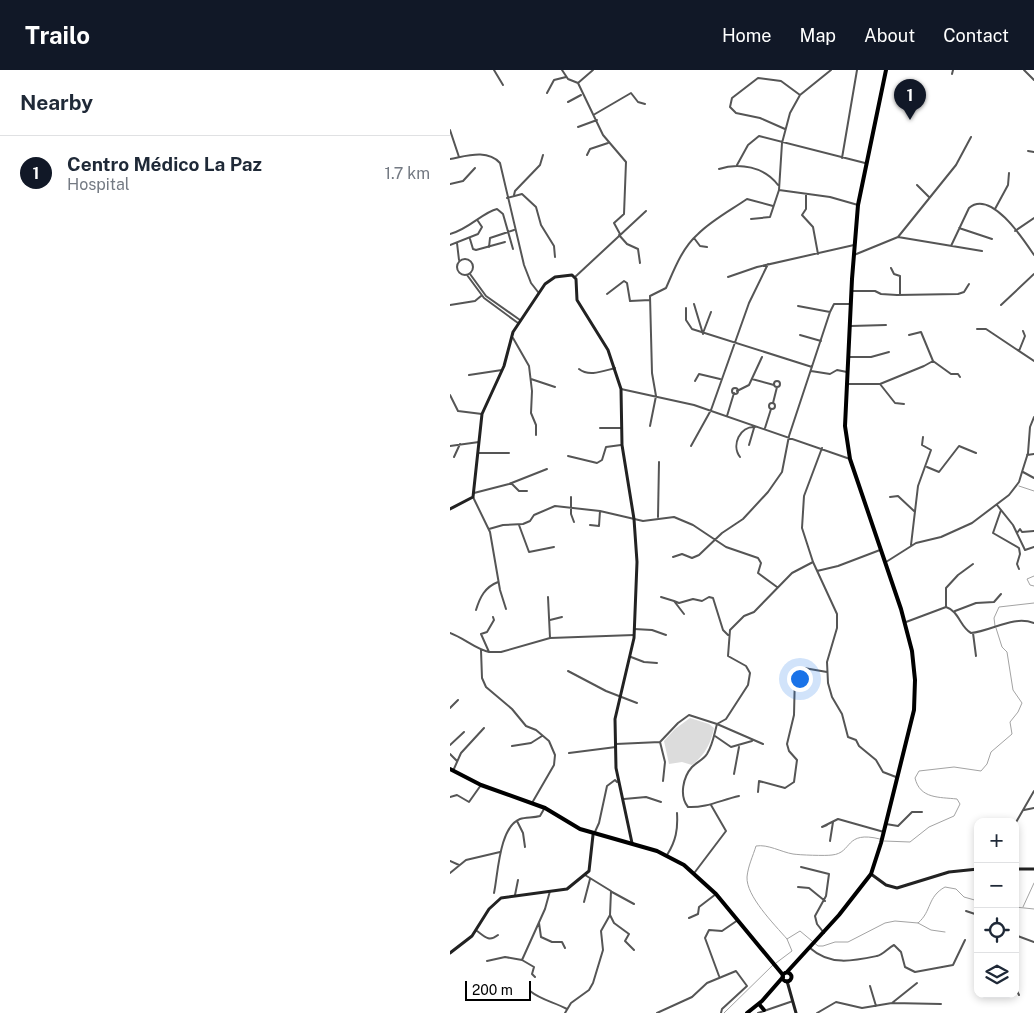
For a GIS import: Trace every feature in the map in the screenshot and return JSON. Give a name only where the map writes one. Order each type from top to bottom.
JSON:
[{"type":"main road","points":[[748,1013],[787,977],[798,960],[824,933],[871,874],[882,841],[911,723],[915,695],[913,659],[905,623],[850,459],[845,426],[851,291],[858,205],[886,70]]},
{"type":"main road","points":[[452,770],[481,785],[545,808],[580,830],[593,835],[632,843],[667,855],[695,872],[787,977]]},
{"type":"main road","points":[[759,1004],[764,1010]]},
{"type":"street","points":[[494,70],[503,85]]},
{"type":"street","points":[[562,70],[566,77],[578,83],[582,95],[594,114],[608,143],[626,162],[624,214],[614,223],[619,234],[627,244],[638,249],[640,263]]},
{"type":"street","points":[[578,83],[593,70]]},
{"type":"street","points":[[751,219],[770,219],[779,189],[782,143],[785,128],[800,94],[831,70]]},
{"type":"street","points":[[842,158],[857,70]]},
{"type":"street","points":[[952,74],[953,70]]},
{"type":"street","points":[[1024,70],[1034,80]]},
{"type":"street","points":[[547,93],[554,80],[566,77]]},
{"type":"street","points":[[785,128],[760,118],[736,113],[730,107],[732,99],[752,82],[761,78],[781,81],[800,94]]},
{"type":"street","points":[[594,114],[631,93],[638,102],[644,104]]},
{"type":"street","points":[[568,102],[582,95]]},
{"type":"street","points":[[578,127],[597,120]]},
{"type":"street","points":[[450,130],[459,157]]},
{"type":"street","points":[[737,165],[748,145],[759,136],[866,163]]},
{"type":"street","points":[[854,255],[898,237],[956,164],[971,137]]},
{"type":"street","points":[[587,155],[590,149],[608,143]]},
{"type":"street","points":[[1028,151],[1034,152]]},
{"type":"street","points":[[450,159],[485,155],[496,158],[502,168],[507,198],[529,279],[538,292]]},
{"type":"street","points":[[514,196],[515,191],[540,165],[543,156]]},
{"type":"street","points":[[719,169],[737,165],[764,173],[779,189],[858,205]]},
{"type":"street","points":[[450,184],[463,181],[475,168]]},
{"type":"street","points":[[995,209],[1008,185],[1009,173]]},
{"type":"street","points":[[917,185],[929,197]]},
{"type":"street","points":[[507,198],[522,194],[536,207],[541,224],[554,246],[554,257]]},
{"type":"street","points":[[806,194],[806,210],[802,215],[813,227],[818,254]]},
{"type":"street","points":[[650,426],[656,396],[652,373],[651,295],[666,288],[674,266],[694,238],[746,199],[773,206]]},
{"type":"street","points":[[951,246],[973,205],[995,209],[1006,216],[1034,255]]},
{"type":"street","points":[[450,234],[478,221],[491,211],[497,209],[503,214],[513,249]]},
{"type":"street","points":[[575,278],[646,210]]},
{"type":"street","points":[[1015,231],[1034,218]]},
{"type":"street","points":[[450,245],[470,239],[482,230],[478,221]]},
{"type":"street","points":[[959,228],[992,239]]},
{"type":"street","points":[[489,247],[490,238],[515,229]]},
{"type":"street","points":[[898,237],[982,251]]},
{"type":"street","points":[[694,238],[700,246],[707,247]]},
{"type":"street","points":[[470,239],[474,250],[505,242]]},
{"type":"street","points":[[457,243],[460,254],[472,264],[468,274]]},
{"type":"street","points":[[728,277],[768,264],[855,245]]},
{"type":"street","points":[[460,254],[456,265],[457,271],[461,274],[468,274]]},
{"type":"street","points":[[459,260],[464,259]]},
{"type":"street","points":[[691,446],[711,410],[749,302],[768,264]]},
{"type":"street","points":[[891,268],[894,274],[900,276],[900,295]]},
{"type":"street","points":[[468,274],[486,296],[519,322]]},
{"type":"street","points":[[468,274],[481,296],[492,306],[519,322]]},
{"type":"street","points":[[1001,305],[1034,274]]},
{"type":"street","points":[[506,609],[498,582],[489,529],[474,495],[482,414],[502,370],[511,336],[538,292],[555,276],[572,275],[575,278]]},
{"type":"street","points":[[575,278],[577,300],[600,334],[621,389],[622,445],[634,519],[637,562],[634,635],[616,719],[616,745],[617,782],[624,799],[632,843]]},
{"type":"street","points":[[607,294],[624,281],[627,283],[630,301],[650,300]]},
{"type":"street","points":[[851,291],[876,290],[881,294],[900,295],[958,294],[964,292],[969,284]]},
{"type":"street","points":[[450,306],[470,302],[481,296]]},
{"type":"street","points":[[694,304],[703,333]]},
{"type":"street","points":[[673,557],[680,554],[689,558],[697,556],[743,519],[774,485],[784,468],[789,436],[830,312],[834,304],[851,304]]},
{"type":"street","points":[[798,306],[830,312]]},
{"type":"street","points":[[686,308],[688,326],[703,333],[812,367]]},
{"type":"street","points":[[703,333],[711,312]]},
{"type":"street","points":[[850,326],[886,325]]},
{"type":"street","points":[[977,329],[986,329],[1034,361]]},
{"type":"street","points":[[909,335],[921,332],[933,360],[951,374],[958,374],[960,377]]},
{"type":"street","points":[[1020,350],[1026,336],[1023,332]]},
{"type":"street","points":[[800,335],[821,341]]},
{"type":"street","points":[[511,336],[528,361],[531,379],[531,413],[536,425],[536,435]]},
{"type":"street","points":[[848,357],[868,357],[890,352]]},
{"type":"street","points":[[734,393],[747,387],[762,358]]},
{"type":"street","points":[[846,384],[880,384],[924,366],[933,360]]},
{"type":"street","points":[[579,369],[584,373],[592,373],[614,368]]},
{"type":"street","points":[[469,375],[502,370]]},
{"type":"street","points":[[811,371],[830,374],[837,370],[847,372]]},
{"type":"street","points":[[695,381],[699,374],[721,379]]},
{"type":"street","points":[[531,379],[555,387]]},
{"type":"street","points":[[752,379],[775,386],[773,403],[775,407],[771,409],[765,428]]},
{"type":"street","points":[[880,384],[893,401],[904,404]]},
{"type":"street","points":[[727,416],[734,393],[732,390],[734,388],[737,391]]},
{"type":"street","points":[[621,389],[711,410],[850,459]]},
{"type":"street","points":[[450,395],[458,411],[482,414]]},
{"type":"street","points":[[885,562],[911,545],[961,528],[997,505],[1013,490],[1028,455],[1029,433],[1034,417]]},
{"type":"street","points":[[749,445],[755,426]]},
{"type":"street","points":[[740,457],[736,446],[739,434],[746,428],[755,426]]},
{"type":"street","points":[[600,428],[622,428]]},
{"type":"street","points":[[911,545],[918,486],[931,450],[922,445],[923,437]]},
{"type":"street","points":[[450,446],[479,442]]},
{"type":"street","points":[[454,457],[460,444]]},
{"type":"street","points":[[568,456],[597,463],[602,460],[606,447],[622,445]]},
{"type":"street","points":[[926,467],[939,472],[959,446],[976,453]]},
{"type":"street","points":[[822,448],[803,501],[802,528],[813,562],[837,614],[837,628],[827,662],[832,697],[842,714],[848,737],[856,740],[859,746],[876,760],[883,772],[898,778]]},
{"type":"street","points":[[479,453],[509,453]]},
{"type":"street","points":[[1028,455],[1034,454]]},
{"type":"street","points":[[658,518],[659,462]]},
{"type":"street","points":[[450,509],[474,495],[547,469]]},
{"type":"street","points":[[1022,472],[1034,478]]},
{"type":"street","points":[[510,483],[519,491],[528,492]]},
{"type":"street","points":[[890,497],[898,496],[914,511]]},
{"type":"street","points":[[571,497],[574,522]]},
{"type":"street","points":[[997,505],[1013,524],[1025,550],[1034,548]]},
{"type":"street","points":[[489,529],[504,525],[519,525],[530,521],[534,515],[555,506],[600,511],[634,519],[680,518],[726,547],[758,558],[761,563],[758,573],[777,587]]},
{"type":"street","points":[[1001,510],[993,533],[1019,548],[1020,554],[1017,564],[1019,569]]},
{"type":"street","points":[[590,525],[599,526],[600,511]]},
{"type":"street","points":[[519,525],[529,552],[554,547]]},
{"type":"street","points":[[1017,534],[1020,529],[1022,532],[1034,531]]},
{"type":"street","points":[[817,571],[847,563],[880,550]]},
{"type":"street","points":[[739,796],[723,799],[711,805],[688,807],[684,799],[682,784],[693,766],[706,755],[717,724],[726,719],[748,685],[750,678],[746,666],[729,658],[728,635],[740,620],[754,612],[795,570],[813,562]]},
{"type":"street","points":[[946,607],[946,588],[973,564]]},
{"type":"street","points":[[476,610],[480,597],[490,586],[498,582]]},
{"type":"street","points":[[955,611],[976,603],[994,602],[1001,594]]},
{"type":"street","points":[[548,597],[550,638]]},
{"type":"street","points":[[661,598],[678,603],[693,599],[702,601],[709,597],[713,598],[723,630],[728,635]]},
{"type":"street","points":[[674,601],[684,614]]},
{"type":"street","points":[[905,623],[946,607],[955,611],[966,630],[973,633],[1008,623],[1027,621],[1034,623]]},
{"type":"street","points":[[489,652],[481,634],[487,632],[494,620],[493,617]]},
{"type":"street","points":[[549,620],[562,617]]},
{"type":"street","points":[[634,629],[652,630],[666,635]]},
{"type":"street","points":[[450,633],[471,642],[481,650],[489,652],[501,652],[550,638],[634,635]]},
{"type":"street","points":[[973,633],[976,656]]},
{"type":"street","points":[[481,650],[482,678],[489,691],[512,709],[526,726],[543,735],[549,741],[556,760],[532,803]]},
{"type":"street","points":[[630,656],[644,662],[657,663]]},
{"type":"street","points":[[758,792],[760,781],[785,788],[794,782],[797,760],[789,751],[787,744],[794,715],[795,673],[804,668],[827,672]]},
{"type":"street","points":[[568,671],[620,697],[638,703]]},
{"type":"street","points":[[450,708],[458,700]]},
{"type":"street","points":[[569,753],[606,746],[660,742],[678,723],[689,715],[717,724],[752,741],[763,744]]},
{"type":"street","points":[[452,770],[461,753],[484,728]]},
{"type":"street","points":[[450,745],[464,732]]},
{"type":"street","points":[[512,746],[529,744],[543,735]]},
{"type":"street","points":[[714,736],[728,746],[740,746],[752,741]]},
{"type":"street","points":[[660,742],[665,762],[663,781]]},
{"type":"street","points":[[734,774],[740,746]]},
{"type":"street","points":[[450,754],[457,761]]},
{"type":"street","points":[[450,953],[477,931],[489,909],[496,902],[515,895],[570,888],[589,871],[593,835],[599,823],[607,786],[615,780],[617,782]]},
{"type":"street","points":[[450,796],[458,795],[469,802],[481,785]]},
{"type":"street","points":[[1019,818],[1034,791]]},
{"type":"street","points":[[624,799],[646,797],[661,802]]},
{"type":"street","points":[[695,872],[726,831],[711,805]]},
{"type":"street","points":[[494,893],[500,852],[511,827],[517,821],[540,816],[545,808]]},
{"type":"street","points":[[1024,811],[1034,808]]},
{"type":"street","points":[[886,824],[898,826],[912,812],[922,812]]},
{"type":"street","points":[[667,855],[675,842],[678,829],[677,813]]},
{"type":"street","points":[[826,825],[822,827],[832,822],[838,819],[884,832]]},
{"type":"street","points":[[517,821],[523,833],[525,846]]},
{"type":"street","points":[[830,841],[832,822]]},
{"type":"street","points":[[450,873],[466,860],[500,852]]},
{"type":"street","points":[[450,861],[459,865]]},
{"type":"street","points":[[801,868],[829,874],[825,901],[815,919],[824,933]]},
{"type":"street","points":[[871,874],[886,885],[897,888],[949,872],[974,869]]},
{"type":"street","points":[[1019,869],[1034,869]]},
{"type":"street","points":[[585,875],[634,904]]},
{"type":"street","points":[[584,902],[590,879]]},
{"type":"street","points":[[515,895],[518,880]]},
{"type":"street","points":[[798,887],[809,888],[825,901]]},
{"type":"street","points":[[565,1013],[571,1003],[589,990],[593,983],[603,950],[600,931],[610,915],[611,891]]},
{"type":"street","points":[[522,960],[539,923],[550,892]]},
{"type":"street","points":[[689,918],[698,914],[699,907],[716,894]]},
{"type":"street","points":[[966,911],[974,914]]},
{"type":"street","points":[[610,915],[616,924],[629,934],[625,941],[634,950]]},
{"type":"street","points":[[720,976],[713,964],[704,938],[705,934],[709,930],[722,931],[738,920]]},
{"type":"street","points":[[539,923],[541,937],[552,942],[562,942],[565,948]]},
{"type":"street","points":[[477,931],[486,938],[492,939],[498,935]]},
{"type":"street","points":[[1019,936],[1034,942]]},
{"type":"street","points":[[811,947],[821,957],[845,961],[878,956],[894,945],[901,952],[905,967],[915,972],[953,965],[965,940]]},
{"type":"street","points":[[487,961],[505,956],[522,960],[534,967],[532,974],[536,977]]},
{"type":"street","points":[[657,1013],[692,997],[707,983],[720,976],[736,971],[747,986],[722,1008],[721,1013]]},
{"type":"street","points":[[787,977],[796,1013]]},
{"type":"street","points":[[892,1003],[917,983]]},
{"type":"street","points":[[870,986],[876,1006]]},
{"type":"street","points":[[530,991],[539,998],[550,1000],[567,1009]]},
{"type":"street","points":[[758,1013],[793,1001]]},
{"type":"street","points":[[817,1013],[836,1002],[862,1008],[892,1003],[941,1004]]},
{"type":"shaded area","points":[[690,718],[709,724],[714,728],[709,744],[704,753],[692,765],[682,762],[669,764],[664,741],[675,729]]},
{"type":"waterway","points":[[1019,486],[1034,491]]},
{"type":"waterway","points":[[1034,576],[1027,579],[1030,585],[1034,586]]},
{"type":"waterway","points":[[995,626],[994,618],[999,607],[1034,603]]},
{"type":"waterway","points":[[884,841],[910,842],[929,827],[954,816],[960,804],[957,799],[931,796],[921,790],[915,778],[919,771],[954,767],[981,771],[987,764],[991,752],[1012,734],[1010,722],[1022,703],[1013,690],[1007,652],[1002,647],[996,628]]},
{"type":"waterway","points":[[787,939],[762,910],[748,885],[749,865],[756,846],[770,847],[793,854],[829,855],[839,853],[860,837],[880,839]]},
{"type":"waterway","points":[[1023,907],[1034,883]]},
{"type":"waterway","points":[[776,963],[792,951],[787,939],[800,931],[818,946],[835,942],[848,942],[885,923],[895,921],[918,923],[926,914],[935,895],[945,887],[956,889],[964,897],[974,900]]},
{"type":"waterway","points":[[1019,907],[1034,909]]},
{"type":"waterway","points":[[918,923],[931,930],[945,932]]},
{"type":"waterway","points":[[724,1013],[773,965]]},
{"type":"place","name":"Centro Médico La Paz","points":[[910,120]]}]
